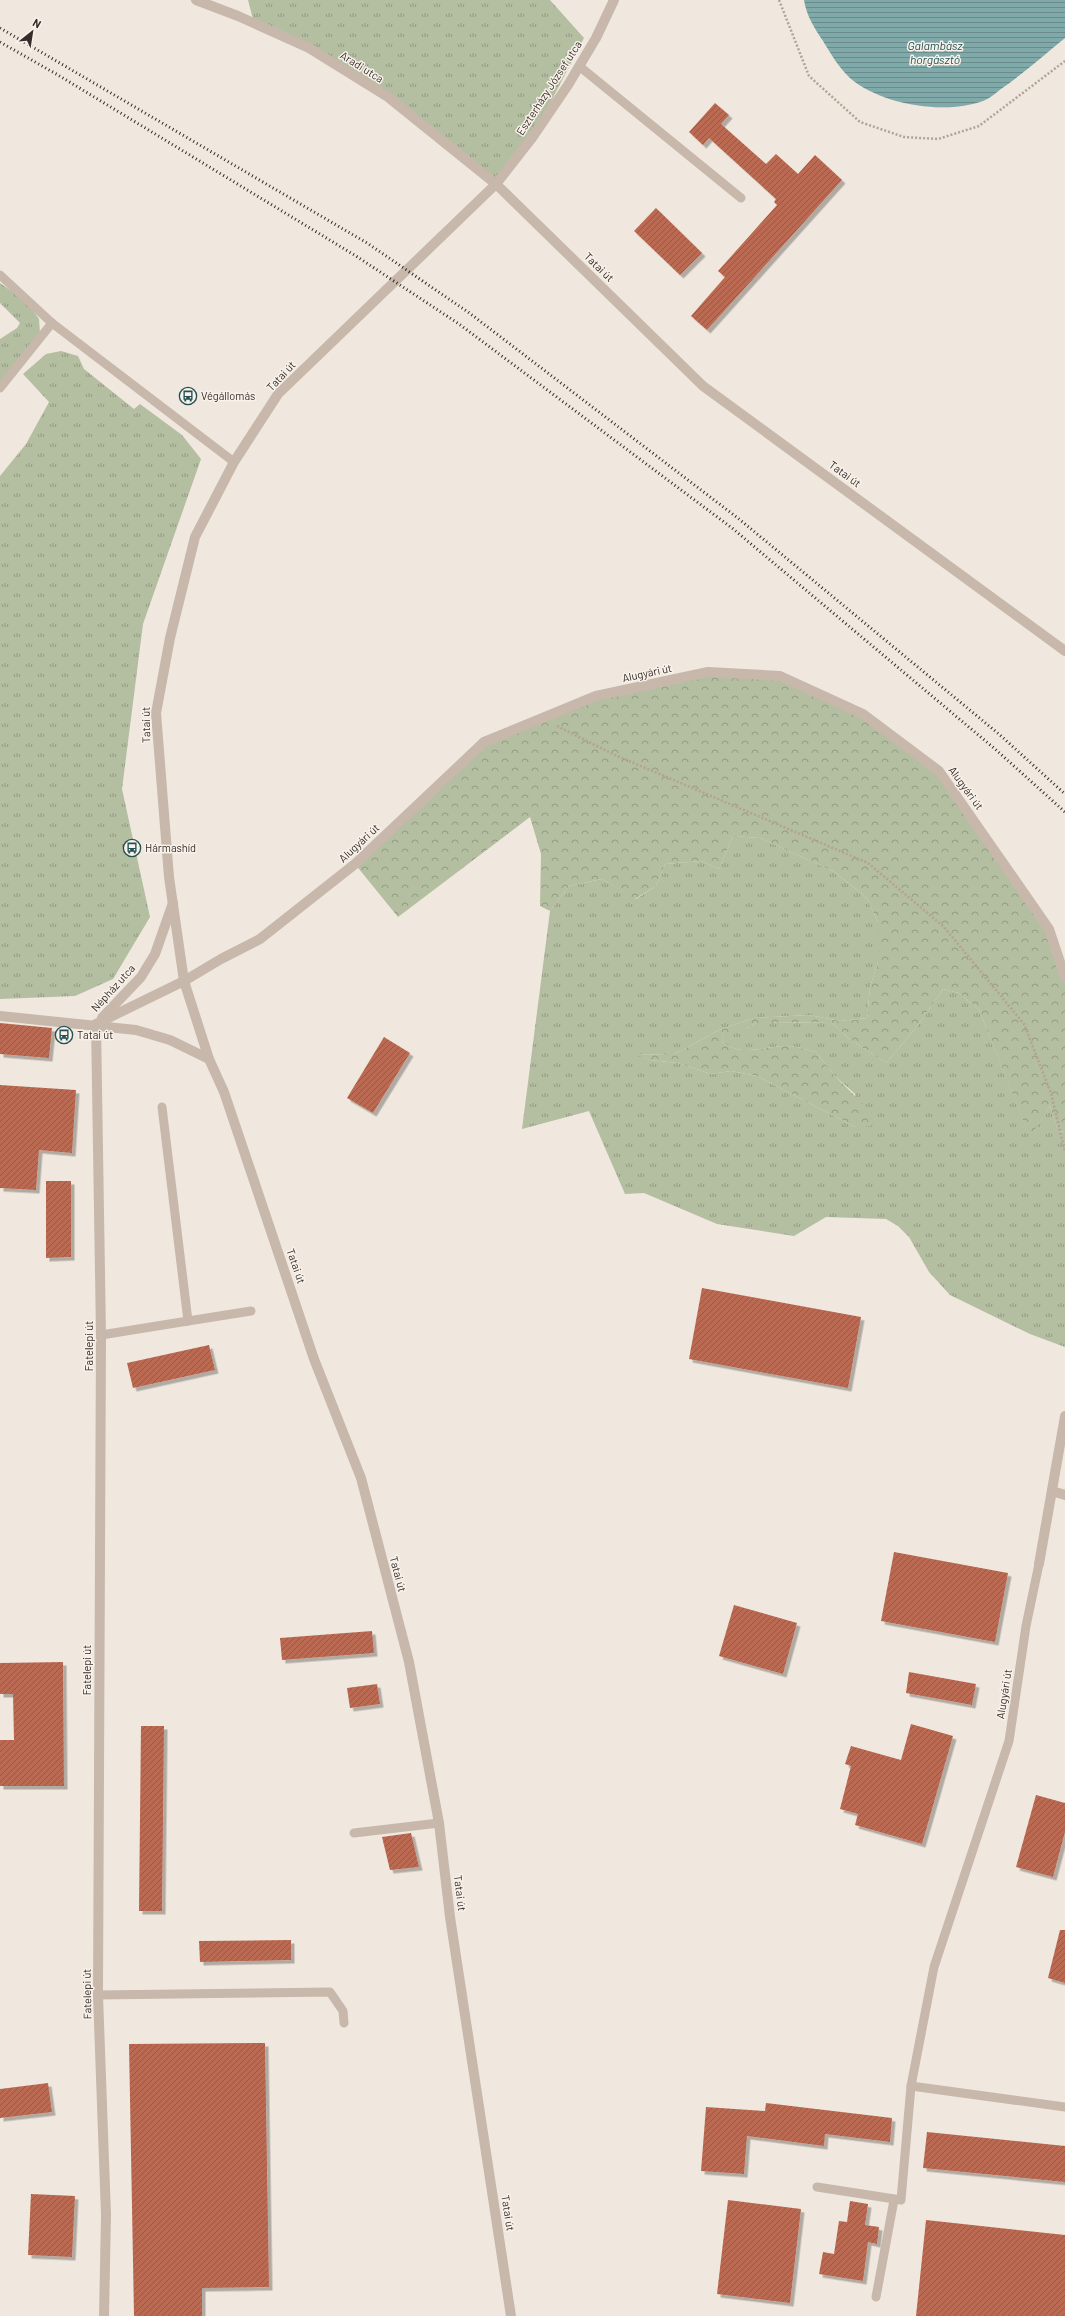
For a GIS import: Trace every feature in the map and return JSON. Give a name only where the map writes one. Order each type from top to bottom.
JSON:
[{"type":"street","name":"Aradi utca","points":[[196,0],[238,16],[315,52],[388,97],[496,184]]},
{"type":"street","name":"Eszterházy József utca","points":[[496,184],[532,138],[579,66],[596,38],[614,0]]},
{"type":"street","name":"Tatai út","points":[[512,2316],[450,1916],[439,1823],[409,1662],[360,1478],[314,1359],[224,1092],[209,1059],[184,981],[174,901],[169,876],[156,713],[170,638],[195,537],[234,462],[278,394],[496,184],[704,386],[1065,651]]},
{"type":"street","name":"Alugyári út","points":[[184,981],[221,959],[260,940],[319,895],[355,864],[484,742],[596,696],[708,672],[780,676],[863,714],[939,771],[1049,929],[1065,977]]},
{"type":"street","name":"Népház utca","points":[[96,1024],[141,977],[155,954],[174,901]]},
{"type":"street","name":"Népház utca","points":[[96,1024],[184,981]]},
{"type":"street","name":"Népház utca","points":[[0,1016],[96,1024],[136,1030],[163,1038],[209,1059]]},
{"type":"street","name":"Fatelepi út","points":[[96,1024],[101,1335],[98,1995],[106,2215],[104,2316]]},
{"type":"street","name":"Alugyári út","points":[[1039,1564],[1065,1416]]},
{"type":"street","points":[[1052,1491],[1065,1495]]},
{"type":"lane","points":[[579,66],[741,198]]},
{"type":"lane","points":[[0,275],[52,323],[234,462]]},
{"type":"lane","points":[[0,388],[52,323]]},
{"type":"lane","points":[[162,1107],[188,1321]]},
{"type":"lane","points":[[101,1335],[251,1311]]},
{"type":"lane","name":"Alugyári út","points":[[894,2200],[901,2200],[911,2086],[934,1967],[1009,1741],[1026,1626],[1039,1564]]},
{"type":"lane","points":[[354,1833],[439,1823]]},
{"type":"lane","points":[[98,1995],[330,1992],[343,2011],[344,2023]]},
{"type":"lane","points":[[911,2086],[1065,2107]]},
{"type":"lane","points":[[817,2187],[894,2200],[876,2297]]},
{"type":"path","points":[[779,0],[809,76],[860,122],[904,137],[938,139],[979,126],[1065,61]]},
{"type":"path","points":[[543,717],[550,723],[615,756],[868,863],[944,927],[1024,1024],[1051,1093],[1065,1152]]},
{"type":"green space","points":[[248,0],[550,0],[584,38],[532,138],[496,184],[388,97],[254,23]]},
{"type":"green space","points":[[0,283],[27,302],[39,319],[40,333],[0,383],[0,339],[17,328],[20,323],[0,303]]},
{"type":"green space","points":[[61,351],[78,356],[84,369],[134,409],[140,404],[182,435],[201,459],[143,624],[122,789],[150,917],[113,979],[75,996],[0,999],[0,476],[26,444],[49,402],[23,374],[46,354]]},
{"type":"green space","points":[[708,672],[780,676],[863,714],[939,771],[1049,929],[1065,977],[1065,1132],[1058,1131],[1050,1106],[1030,1137],[979,1010],[959,993],[943,989],[918,1025],[886,1063],[848,1038],[831,1022],[756,1023],[750,1027],[724,1034],[722,1042],[730,1047],[738,1049],[754,1050],[788,1046],[816,1052],[835,1076],[876,1117],[871,1126],[855,1127],[757,1076],[731,1071],[711,1074],[678,1063],[650,1060],[634,1054],[673,1055],[719,1030],[754,1018],[809,1015],[840,1021],[867,1018],[870,987],[878,962],[878,922],[866,897],[833,871],[760,838],[733,836],[719,869],[701,861],[665,864],[656,886],[635,899],[602,879],[569,886],[550,911],[540,906],[541,854],[530,817],[398,917],[355,864],[484,742],[596,696]]},
{"type":"green space","points":[[733,836],[760,838],[833,871],[866,897],[878,922],[878,962],[870,987],[867,1018],[840,1021],[809,1015],[754,1018],[719,1030],[673,1055],[636,1054],[650,1060],[678,1063],[711,1074],[731,1071],[757,1076],[855,1127],[855,1094],[835,1076],[816,1052],[788,1046],[754,1050],[738,1049],[730,1047],[722,1042],[724,1033],[750,1027],[756,1023],[831,1022],[848,1038],[886,1063],[918,1025],[943,989],[959,993],[979,1010],[1030,1136],[1050,1106],[1058,1131],[1065,1132],[1065,1347],[1030,1334],[950,1295],[929,1272],[909,1237],[898,1226],[886,1219],[826,1217],[794,1236],[717,1224],[644,1193],[625,1194],[589,1111],[522,1129],[550,911],[569,886],[602,879],[636,899],[656,886],[665,864],[701,861],[719,869]]},
{"type":"water","name":"Galambász horgásztó","points":[[804,0],[1065,0],[1065,38],[1017,77],[985,100],[968,105],[951,107],[914,105],[879,95],[850,78],[835,61],[814,27]]},
{"type":"building","points":[[715,103],[729,115],[721,124],[766,164],[776,154],[798,174],[815,155],[842,180],[707,330],[691,316],[725,277],[718,271],[777,205],[774,202],[776,199],[709,138],[703,145],[689,132]]},
{"type":"building","points":[[656,208],[702,253],[680,275],[634,231]]},
{"type":"building","points":[[0,1023],[52,1028],[49,1058],[0,1054]]},
{"type":"building","points":[[384,1037],[410,1053],[373,1113],[347,1098]]},
{"type":"building","points":[[0,1085],[76,1090],[72,1153],[39,1150],[36,1190],[0,1188]]},
{"type":"building","points":[[46,1181],[71,1181],[71,1257],[46,1258]]},
{"type":"building","points":[[702,1288],[861,1317],[848,1388],[689,1359]]},
{"type":"building","points":[[209,1345],[215,1370],[133,1388],[127,1363]]},
{"type":"building","points":[[894,1552],[1008,1573],[995,1642],[881,1621]]},
{"type":"building","points":[[734,1605],[797,1623],[783,1674],[719,1656]]},
{"type":"building","points":[[372,1631],[374,1653],[282,1660],[280,1638]]},
{"type":"building","points":[[63,1662],[64,1786],[0,1786],[0,1740],[14,1740],[13,1694],[0,1694],[0,1663]]},
{"type":"building","points":[[909,1672],[976,1684],[972,1705],[906,1693]]},
{"type":"building","points":[[377,1684],[380,1704],[350,1708],[347,1688]]},
{"type":"building","points":[[911,1724],[953,1736],[922,1844],[855,1825],[858,1814],[840,1809],[851,1766],[845,1764],[851,1746],[901,1760]]},
{"type":"building","points":[[141,1726],[164,1726],[162,1911],[139,1911]]},
{"type":"building","points":[[1036,1795],[1065,1803],[1065,1832],[1053,1877],[1016,1867]]},
{"type":"building","points":[[411,1833],[419,1867],[390,1870],[382,1837]]},
{"type":"building","points":[[1060,1930],[1065,1930],[1065,1983],[1048,1978]]},
{"type":"building","points":[[291,1940],[291,1960],[200,1962],[199,1941]]},
{"type":"building","points":[[265,2043],[269,2287],[202,2288],[202,2316],[134,2316],[129,2044]]},
{"type":"building","points":[[48,2083],[52,2112],[0,2118],[0,2089]]},
{"type":"building","points":[[766,2103],[892,2118],[890,2142],[825,2134],[824,2146],[747,2136],[744,2174],[701,2171],[706,2107],[765,2111]]},
{"type":"building","points":[[927,2132],[1065,2146],[1065,2182],[923,2168]]},
{"type":"building","points":[[31,2194],[75,2196],[72,2257],[28,2255]]},
{"type":"building","points":[[728,2200],[801,2209],[790,2303],[717,2294]]},
{"type":"building","points":[[850,2201],[868,2204],[865,2225],[879,2227],[877,2244],[868,2242],[863,2281],[819,2274],[823,2252],[834,2254],[839,2221],[847,2222]]},
{"type":"building","points":[[926,2220],[1065,2235],[1065,2316],[916,2316]]},
{"type":"railway","points":[[0,28],[367,243],[468,312],[739,519],[1000,735],[1065,794]]},
{"type":"railway","points":[[0,42],[58,75],[356,256],[459,324],[732,528],[995,749],[1065,812]]},
{"type":"place","name":"Végállomás","points":[[188,396]]},
{"type":"place","name":"Hármashíd","points":[[132,848]]},
{"type":"place","name":"Tatai út","points":[[64,1035]]}]
